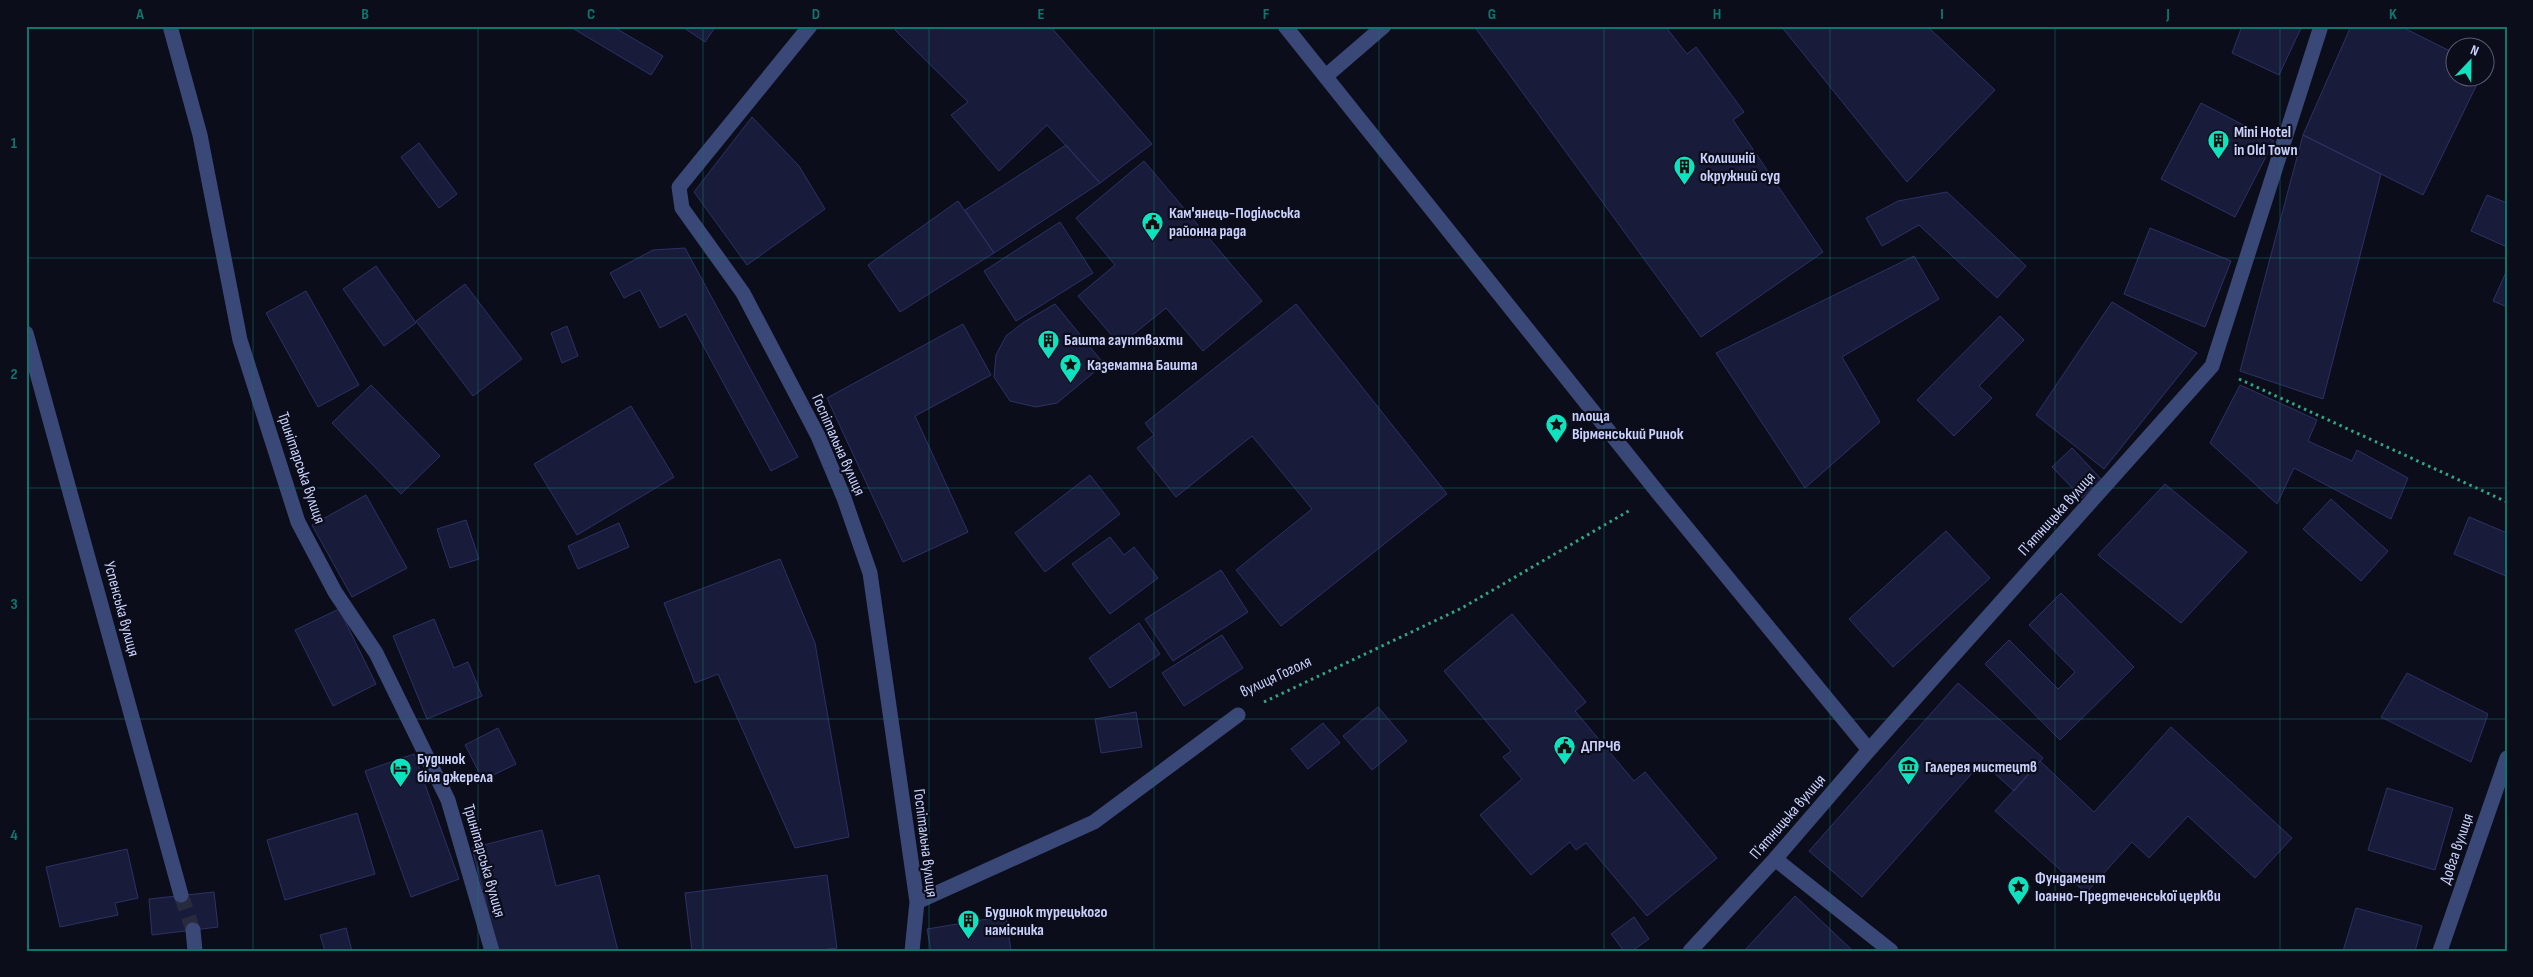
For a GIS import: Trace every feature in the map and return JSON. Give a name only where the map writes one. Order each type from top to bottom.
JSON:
[{"type":"street","name":"Тринітарська вулиця","points":[[170,26],[200,135],[240,340],[298,522],[336,592],[376,653],[448,800],[492,951]]},
{"type":"street","name":"Госпітальна вулиця","points":[[810,26],[679,187],[682,208],[704,235],[743,293],[818,436],[844,498],[870,573],[917,902],[912,951]]},
{"type":"street","points":[[1284,26],[1326,76],[1659,494],[1869,750]]},
{"type":"street","points":[[1326,76],[1384,26]]},
{"type":"street","name":"Пʼятницька вулиця","points":[[1690,951],[1776,859],[1869,750],[2212,366],[2321,26]]},
{"type":"street","name":"Успенська вулиця","points":[[26,333],[181,896]]},
{"type":"street","name":"вулиця Гоголя","points":[[917,902],[1094,822],[1238,715]]},
{"type":"street","name":"Довга вулиця","points":[[2440,951],[2507,758]]},
{"type":"street","points":[[1776,859],[1891,951]]},
{"type":"street","points":[[194,930],[195,951]]},
{"type":"path","points":[[2212,366],[2507,502]]},
{"type":"path","name":"вулиця Гоголя","points":[[1238,715],[1462,608],[1659,494]]},
{"type":"building","points":[[569,26],[612,26],[663,56],[651,75]]},
{"type":"building","points":[[681,26],[716,26],[705,42]]},
{"type":"building","points":[[898,26],[1050,26],[1152,144],[1100,183],[1047,125],[999,171],[951,115],[968,102],[895,30]]},
{"type":"building","name":"Колишній окружний суд","points":[[1474,26],[1665,26],[1687,54],[1696,47],[1744,112],[1733,120],[1823,252],[1701,337]]},
{"type":"building","points":[[1781,26],[1933,26],[1930,29],[1995,90],[1907,182]]},
{"type":"building","points":[[2242,26],[2302,26],[2279,75],[2232,53]]},
{"type":"building","points":[[2351,26],[2400,26],[2446,49],[2446,88],[2475,88],[2423,195],[2303,135]]},
{"type":"building","name":"Mini Hotel in Old Town","points":[[2201,103],[2274,141],[2235,217],[2161,179]]},
{"type":"building","points":[[752,117],[799,166],[825,209],[747,265],[694,192]]},
{"type":"building","points":[[2303,135],[2381,174],[2323,399],[2240,371]]},
{"type":"building","points":[[419,143],[457,194],[439,208],[401,157]]},
{"type":"building","points":[[1066,145],[1100,183],[994,253],[965,210]]},
{"type":"building","name":"Кам'янець-Подільська районна рада","points":[[1144,161],[1262,301],[1203,351],[1166,308],[1120,345],[1078,296],[1115,265],[1076,218]]},
{"type":"building","points":[[1947,192],[2026,266],[1997,298],[1919,225],[1882,246],[1866,218],[1898,201]]},
{"type":"building","points":[[2487,195],[2507,203],[2507,247],[2471,231]]},
{"type":"building","points":[[958,201],[994,253],[900,312],[868,265]]},
{"type":"building","points":[[1060,222],[1093,273],[1016,321],[984,271]]},
{"type":"building","points":[[2150,228],[2231,261],[2205,327],[2124,294]]},
{"type":"building","points":[[685,248],[798,457],[771,471],[686,314],[660,328],[640,290],[624,298],[610,273],[653,250]]},
{"type":"building","points":[[1914,256],[1939,299],[1842,357],[1880,422],[1805,488],[1716,353]]},
{"type":"building","points":[[376,266],[416,323],[384,346],[343,289]]},
{"type":"building","points":[[2507,270],[2507,307],[2493,301]]},
{"type":"building","points":[[465,284],[522,359],[473,396],[416,321]]},
{"type":"building","points":[[306,291],[359,385],[318,407],[266,313]]},
{"type":"building","points":[[2112,302],[2197,353],[2104,469],[2036,415]]},
{"type":"building","name":"Башта гауптвахти","points":[[1055,304],[1104,364],[1057,403],[1036,407],[1010,401],[994,377],[996,355],[1006,336],[1024,322]]},
{"type":"building","points":[[1296,304],[1447,494],[1281,626],[1236,570],[1312,509],[1252,436],[1176,497],[1137,448],[1154,435],[1145,423]]},
{"type":"building","points":[[2000,316],[2024,340],[1979,386],[1992,398],[1954,436],[1917,400]]},
{"type":"building","points":[[963,324],[991,375],[915,416],[968,532],[903,562],[827,398]]},
{"type":"building","points":[[567,326],[578,356],[562,363],[551,333]]},
{"type":"building","points":[[371,385],[440,456],[401,494],[332,423]]},
{"type":"building","points":[[2240,385],[2317,420],[2308,441],[2352,461],[2357,450],[2408,478],[2391,519],[2294,468],[2277,504],[2210,443]]},
{"type":"building","points":[[631,406],[674,477],[577,535],[534,464]]},
{"type":"building","points":[[2072,448],[2102,480],[2082,498],[2052,467]]},
{"type":"building","points":[[1090,475],[1120,514],[1045,572],[1015,533]]},
{"type":"building","points":[[2165,484],[2247,552],[2181,623],[2098,555]]},
{"type":"building","points":[[366,495],[407,568],[352,597],[312,525]]},
{"type":"building","points":[[2331,499],[2388,551],[2361,581],[2303,529]]},
{"type":"building","points":[[2469,517],[2507,533],[2506,576],[2454,554]]},
{"type":"building","points":[[466,520],[479,559],[450,568],[437,529]]},
{"type":"building","points":[[619,523],[629,547],[578,569],[568,546]]},
{"type":"building","points":[[1946,531],[1990,578],[1893,667],[1849,619]]},
{"type":"building","points":[[1110,537],[1124,555],[1134,547],[1158,578],[1110,614],[1072,564]]},
{"type":"building","points":[[780,559],[815,643],[849,837],[795,848],[718,674],[695,683],[664,603]]},
{"type":"building","points":[[1221,570],[1248,612],[1173,661],[1145,619]]},
{"type":"building","points":[[2061,593],[2134,667],[2060,740],[1985,664],[2009,640],[2058,689],[2075,672],[2029,625]]},
{"type":"building","points":[[339,609],[376,684],[333,706],[295,630]]},
{"type":"building","name":"ДПРЧ6","points":[[1512,614],[1586,702],[1575,711],[1634,781],[1645,772],[1717,858],[1647,916],[1586,843],[1576,850],[1570,842],[1531,875],[1480,815],[1522,779],[1503,757],[1511,751],[1444,671]]},
{"type":"building","points":[[434,619],[454,668],[468,662],[482,696],[427,719],[393,636]]},
{"type":"building","points":[[1139,623],[1160,654],[1110,688],[1089,658]]},
{"type":"building","points":[[1222,635],[1243,668],[1184,706],[1162,673]]},
{"type":"building","points":[[2407,673],[2488,714],[2471,762],[2381,717]]},
{"type":"building","points":[[1958,683],[2043,758],[2014,791],[1982,762],[1862,897],[1809,851]]},
{"type":"building","points":[[1378,707],[1407,741],[1372,770],[1343,736]]},
{"type":"building","points":[[1136,712],[1142,747],[1101,753],[1095,719]]},
{"type":"building","points":[[1323,723],[1340,743],[1308,769],[1291,749]]},
{"type":"building","points":[[2171,727],[2292,838],[2255,878],[2188,816],[2149,858],[2132,842],[2086,893],[1995,811],[2040,761],[2094,812]]},
{"type":"building","points":[[498,728],[516,764],[483,780],[465,745]]},
{"type":"building","points":[[414,754],[459,879],[411,897],[365,771]]},
{"type":"building","points":[[2387,788],[2453,808],[2435,870],[2368,850]]},
{"type":"building","points":[[357,813],[375,874],[285,900],[267,840]]},
{"type":"building","points":[[542,830],[556,886],[599,875],[618,951],[498,951],[472,848]]},
{"type":"building","points":[[127,849],[138,898],[115,903],[118,915],[60,927],[46,867]]},
{"type":"building","points":[[827,875],[837,948],[813,951],[692,951],[685,893]]},
{"type":"building","points":[[214,892],[218,927],[152,935],[149,899]]},
{"type":"building","points":[[1795,896],[1853,951],[1744,951]]},
{"type":"building","points":[[2356,908],[2422,926],[2415,951],[2343,951]]},
{"type":"building","name":"Будинок турецького намісника","points":[[1006,916],[1011,951],[931,951],[927,929]]},
{"type":"building","points":[[1634,917],[1649,939],[1632,951],[1624,951],[1611,934]]},
{"type":"building","points":[[346,928],[352,951],[325,951],[320,935]]},
{"type":"tunnel","points":[[181,895],[193,930]]},
{"type":"place","name":"Mini Hotel in Old Town","points":[[2218,160]]},
{"type":"place","name":"Колишній окружний суд","points":[[1684,186]]},
{"type":"place","name":"Кам'янець-Подільська районна рада","points":[[1153,241]]},
{"type":"place","name":"Башта гауптвахти","points":[[1048,359]]},
{"type":"place","name":"Казематна Башта","points":[[1071,384]]},
{"type":"place","name":"площа Вірменський Ринок","points":[[1556,444]]},
{"type":"place","name":"ДПРЧ6","points":[[1565,765]]},
{"type":"place","name":"Галерея мистецтв","points":[[1909,786]]},
{"type":"place","name":"Будинок біля джерела","points":[[401,787]]},
{"type":"place","name":"Фундамент Іоанно-Предтеченської церкви","points":[[2019,906]]},
{"type":"place","name":"Будинок турецького намісника","points":[[969,940]]}]
